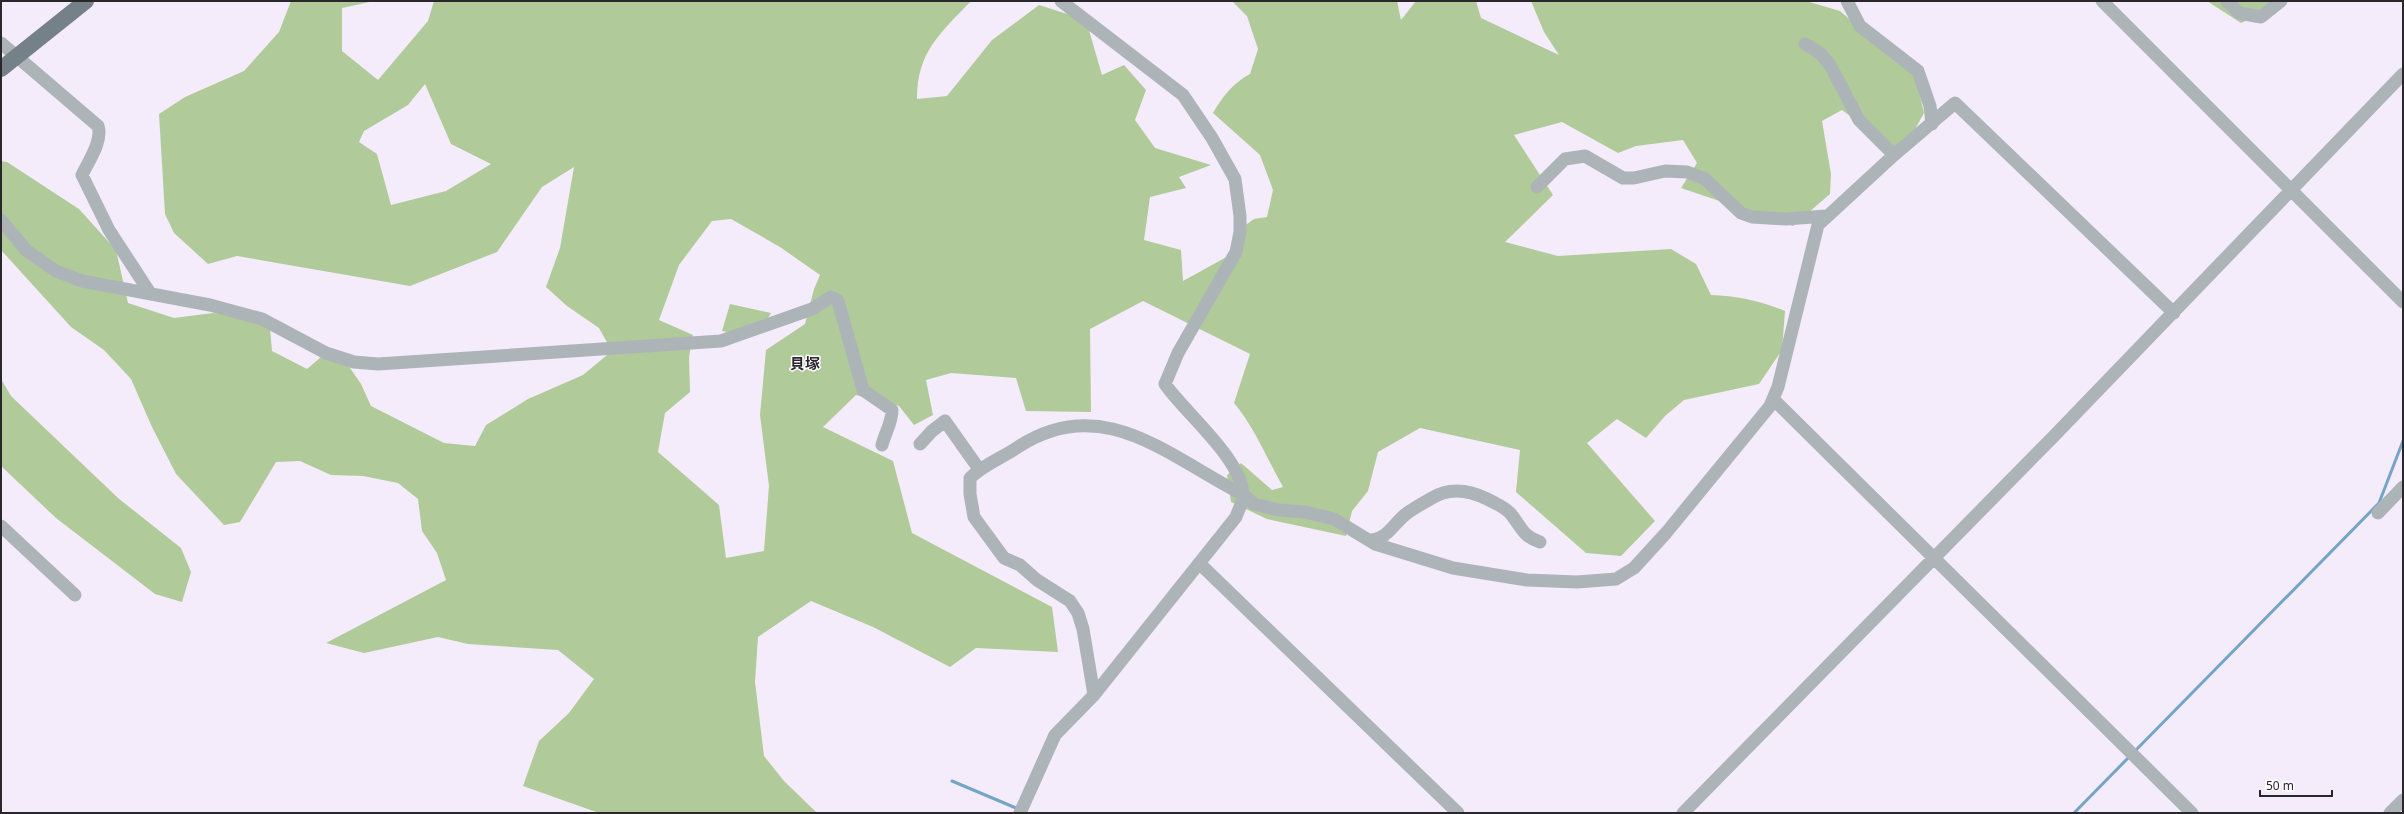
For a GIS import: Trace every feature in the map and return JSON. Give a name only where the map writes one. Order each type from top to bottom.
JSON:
[{"type":"main road","points":[[1,69],[86,1]]},
{"type":"street","points":[[1020,813],[1055,735],[1094,694],[1236,517],[1244,495],[1241,481],[1219,446],[1165,384],[1178,353],[1236,252],[1240,232],[1240,216],[1235,179],[1212,138],[1183,95],[1061,1]]},
{"type":"street","points":[[1847,1],[1860,26],[1918,70],[1930,106],[1932,124]]},
{"type":"street","points":[[2102,1],[2403,302]]},
{"type":"street","points":[[2227,1],[2239,13],[2260,17],[2280,1]]},
{"type":"street","points":[[1,43],[98,126],[100,132],[98,139],[82,175],[109,230],[150,293]]},
{"type":"street","points":[[1805,44],[1820,53],[1830,65],[1858,120],[1894,155]]},
{"type":"street","points":[[1683,813],[2174,313],[2403,74]]},
{"type":"street","points":[[1094,694],[1083,629],[1078,613],[1070,601],[1037,580],[1020,565],[1004,558],[974,517],[970,494],[970,478],[979,469],[1042,433],[1070,427],[1098,426],[1139,438],[1169,451],[1244,495],[1254,504],[1278,510],[1305,512],[1334,519],[1375,544],[1476,573],[1527,580],[1577,582],[1616,579],[1634,568],[1666,533],[1766,411],[1773,399],[1778,387],[1818,225],[1826,216],[1894,155],[1955,103],[2174,313]]},
{"type":"street","points":[[1537,188],[1565,159],[1585,156],[1623,178],[1634,178],[1665,171],[1687,172],[1704,179],[1741,214],[1752,217],[1786,219],[1826,216]]},
{"type":"street","points":[[1,220],[27,251],[56,271],[82,281],[210,305],[262,319],[326,353],[354,362],[378,364],[721,341],[812,309],[830,296],[838,301],[863,390],[892,410],[892,420],[882,445]]},
{"type":"street","points":[[1773,399],[2192,813]]},
{"type":"street","points":[[920,444],[932,431],[945,421],[979,469]]},
{"type":"street","points":[[2378,513],[2403,487]]},
{"type":"street","points":[[1370,540],[1378,540],[1390,532],[1405,515],[1440,493],[1455,490],[1468,492],[1486,498],[1506,509],[1530,539],[1540,542]]},
{"type":"street","points":[[1,526],[75,595]]},
{"type":"street","points":[[1199,563],[1458,813]]},
{"type":"street","points":[[2390,813],[2403,800]]},
{"type":"green space","points":[[291,1],[374,1],[342,8],[342,51],[378,80],[428,21],[434,1],[971,1],[941,33],[926,55],[918,82],[917,99],[947,96],[992,40],[1039,5],[1086,20],[1102,75],[1124,65],[1146,90],[1135,120],[1155,148],[1211,165],[1179,177],[1186,188],[1150,197],[1144,240],[1181,250],[1183,281],[1230,255],[1236,232],[1254,219],[1267,217],[1273,190],[1260,155],[1213,113],[1228,91],[1250,74],[1258,49],[1247,16],[1232,1],[1397,1],[1401,20],[1416,1],[1476,1],[1481,18],[1559,55],[1544,32],[1531,1],[1806,1],[1840,11],[1915,75],[1924,113],[1913,133],[1893,148],[1842,110],[1822,121],[1831,174],[1830,194],[1793,226],[1681,188],[1697,163],[1683,140],[1636,146],[1618,153],[1562,122],[1514,135],[1553,195],[1505,242],[1558,256],[1671,249],[1696,264],[1711,295],[1749,300],[1767,304],[1785,311],[1782,350],[1759,384],[1684,400],[1665,416],[1646,438],[1617,419],[1587,443],[1655,521],[1621,556],[1586,553],[1516,492],[1520,450],[1420,428],[1378,452],[1368,491],[1352,511],[1346,536],[1267,519],[1231,502],[1227,475],[1241,463],[1272,490],[1283,487],[1255,433],[1234,403],[1250,354],[1143,301],[1090,329],[1091,412],[1026,411],[1016,378],[951,373],[926,380],[933,415],[914,425],[899,406],[856,395],[823,427],[893,461],[912,533],[1052,607],[1058,652],[976,648],[950,667],[873,627],[811,601],[758,637],[755,682],[764,756],[784,781],[817,813],[599,813],[523,786],[539,741],[569,713],[594,679],[558,650],[468,644],[438,637],[364,653],[326,643],[446,580],[437,553],[422,531],[418,499],[398,483],[363,476],[331,475],[300,461],[276,462],[240,522],[224,525],[176,474],[152,427],[131,379],[104,350],[71,327],[1,250],[1,161],[7,162],[79,209],[116,250],[128,303],[174,318],[213,313],[244,317],[270,329],[272,351],[307,369],[321,357],[346,362],[361,384],[371,406],[444,443],[475,446],[486,425],[528,399],[583,375],[607,355],[608,344],[599,328],[567,306],[546,287],[560,248],[574,167],[542,187],[497,252],[410,286],[237,256],[208,264],[174,233],[165,214],[159,114],[185,97],[244,71],[279,32]],"holes":[[[425,84],[451,144],[491,164],[446,191],[391,205],[377,154],[359,142],[364,131],[408,105]],[[731,219],[780,247],[820,275],[814,289],[805,324],[766,350],[760,415],[769,486],[764,551],[726,558],[719,505],[658,452],[665,413],[690,392],[689,357],[693,335],[659,320],[679,265],[712,221]]]},
{"type":"green space","points":[[2207,1],[2289,1],[2241,23]]},
{"type":"green space","points":[[730,304],[771,313],[759,334],[748,336],[722,331]]},
{"type":"green space","points":[[1,379],[11,396],[118,498],[181,548],[191,572],[182,602],[155,594],[56,518],[1,466]]},
{"type":"waterway","points":[[2134,752],[2379,503],[2403,441]]},
{"type":"waterway","points":[[2074,813],[2130,756]]},
{"type":"waterway","points":[[952,781],[1016,808]]},
{"type":"district","name":"貝塚","points":[[805,364]]}]
